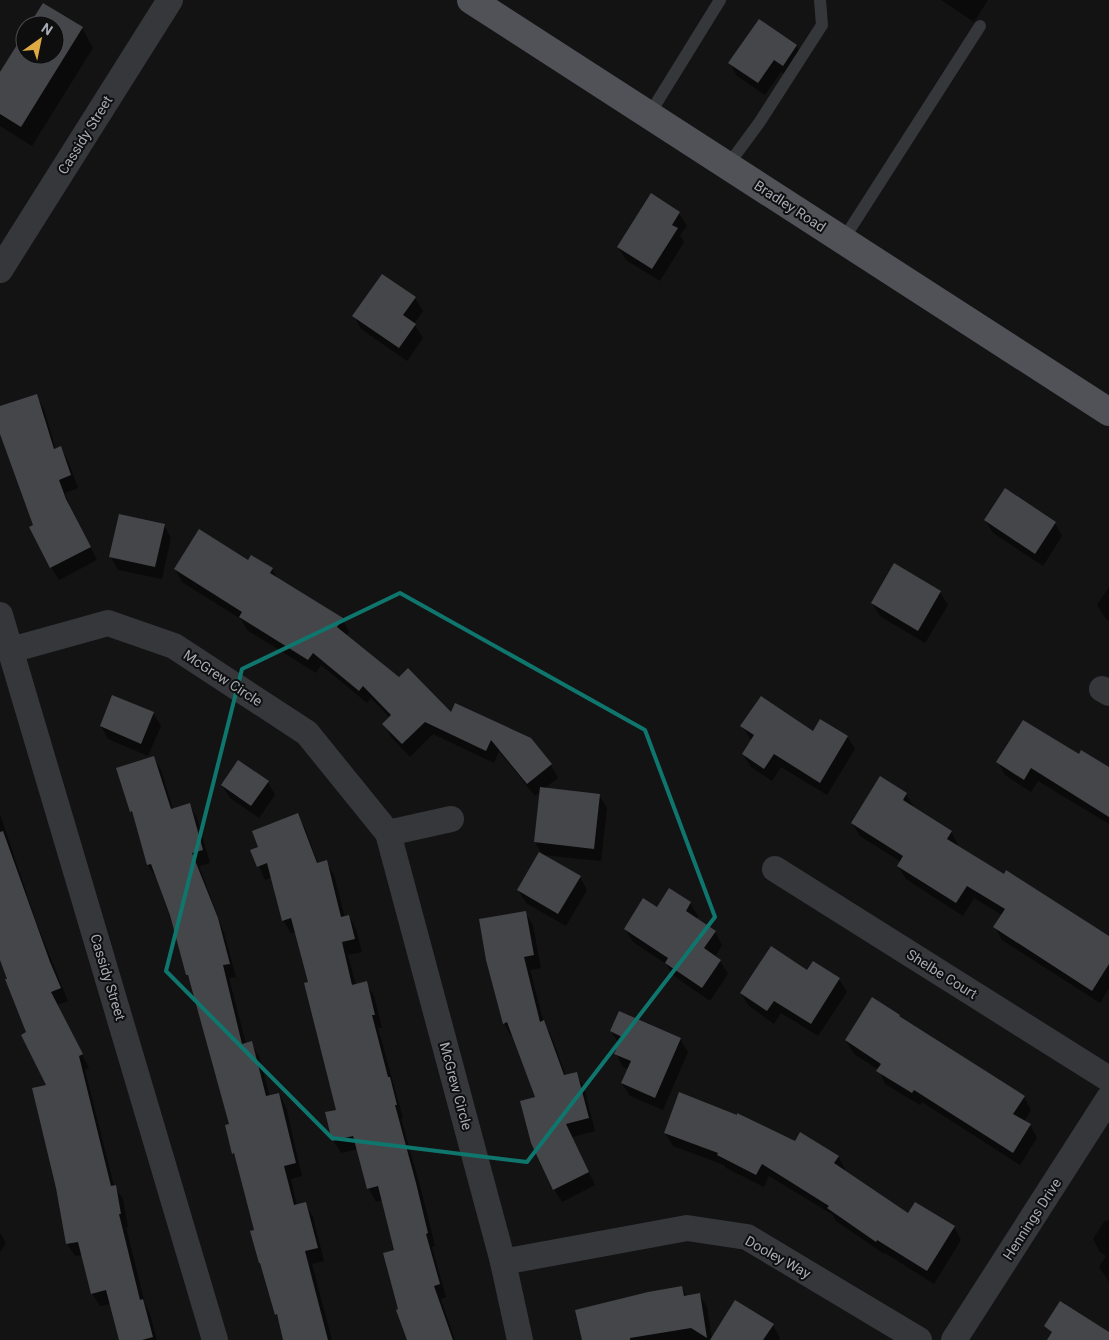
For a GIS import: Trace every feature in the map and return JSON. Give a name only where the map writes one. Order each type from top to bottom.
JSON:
[{"type":"main road","name":"Bradley Road","points":[[472,0],[1109,412]]},
{"type":"street","name":"Cassidy Street","points":[[0,270],[170,0]]},
{"type":"street","name":"Cassidy Street","points":[[0,615],[216,1340]]},
{"type":"street","name":"McGrew Circle","points":[[11,650],[108,623],[174,646],[307,733],[388,833],[503,1262],[520,1340]]},
{"type":"street","points":[[388,833],[450,819]]},
{"type":"street","name":"Shelbe Court","points":[[775,869],[1109,1079]]},
{"type":"street","name":"Hennings Drive","points":[[954,1340],[1109,1098]]},
{"type":"street","name":"Dooley Way","points":[[503,1262],[687,1228],[747,1237],[920,1340]]},
{"type":"lane","points":[[649,115],[720,0]]},
{"type":"lane","points":[[728,166],[759,123],[822,25],[820,0]]},
{"type":"lane","points":[[843,240],[980,26]]},
{"type":"highlighted area","points":[[400,593],[645,730],[715,917],[527,1162],[332,1138],[166,971],[242,669]]},
{"type":"building","points":[[43,3],[63,15],[35,15]]},
{"type":"building","points":[[65,16],[83,27],[65,56]]},
{"type":"building","points":[[759,19],[797,45],[783,66],[774,60],[758,83],[728,63]]},
{"type":"building","points":[[15,48],[15,65],[59,65],[21,127],[0,114],[0,72]]},
{"type":"building","points":[[651,193],[680,212],[672,225],[678,228],[652,269],[617,247]]},
{"type":"building","points":[[382,274],[416,297],[403,315],[416,324],[399,348],[352,316]]},
{"type":"building","points":[[37,394],[54,449],[61,446],[71,475],[59,480],[66,499],[91,547],[50,568],[29,527],[33,525],[0,434],[0,406]]},
{"type":"building","points":[[1005,488],[1056,522],[1035,554],[984,520]]},
{"type":"building","points":[[119,514],[165,524],[155,567],[109,557]]},
{"type":"building","points":[[199,529],[248,560],[251,555],[273,568],[270,573],[343,618],[337,627],[399,677],[408,668],[451,712],[455,703],[531,738],[552,764],[527,784],[491,740],[486,751],[425,722],[402,744],[382,724],[391,715],[363,686],[359,691],[313,653],[308,660],[239,617],[242,612],[174,569]]},
{"type":"building","points":[[894,563],[941,591],[918,631],[871,603]]},
{"type":"building","points":[[112,695],[154,712],[141,744],[100,726]]},
{"type":"building","points":[[761,696],[813,731],[820,719],[848,736],[820,783],[774,754],[764,769],[742,754],[754,735],[740,726]]},
{"type":"building","points":[[1023,720],[1079,754],[1081,750],[1109,767],[1109,817],[1031,768],[1024,780],[996,762]]},
{"type":"building","points":[[154,756],[171,809],[190,803],[203,850],[192,853],[218,918],[230,964],[223,965],[242,1044],[252,1041],[266,1096],[279,1093],[296,1163],[284,1166],[294,1205],[306,1202],[318,1248],[305,1251],[328,1340],[283,1340],[277,1314],[275,1315],[259,1263],[250,1231],[254,1230],[225,1125],[229,1124],[188,975],[186,975],[170,915],[151,864],[147,865],[132,811],[130,812],[116,768]]},
{"type":"building","points":[[238,760],[269,781],[251,806],[221,785]]},
{"type":"building","points":[[880,776],[907,793],[903,800],[952,831],[947,839],[1004,874],[1006,870],[1109,936],[1109,964],[1092,991],[993,927],[1005,909],[967,886],[956,903],[897,866],[903,856],[851,823]]},
{"type":"building","points":[[540,787],[600,794],[594,849],[534,842]]},
{"type":"building","points":[[298,813],[317,863],[327,860],[341,917],[349,915],[355,939],[342,942],[352,985],[367,981],[375,1015],[372,1015],[388,1077],[390,1077],[397,1105],[395,1105],[428,1233],[426,1234],[440,1284],[434,1286],[453,1340],[407,1340],[396,1310],[398,1309],[383,1253],[394,1250],[378,1186],[367,1189],[353,1136],[332,1141],[325,1112],[336,1110],[304,983],[308,982],[291,918],[282,921],[267,863],[257,867],[250,850],[258,847],[252,831]]},
{"type":"building","points":[[3,831],[61,988],[51,992],[83,1054],[79,1056],[111,1186],[116,1185],[121,1214],[119,1214],[140,1300],[143,1299],[153,1337],[142,1340],[119,1340],[106,1290],[91,1294],[78,1242],[66,1244],[56,1188],[32,1088],[46,1085],[21,1035],[26,1032],[5,979],[7,979],[0,960],[0,832]]},
{"type":"building","points":[[539,852],[581,876],[558,914],[517,890]]},
{"type":"building","points":[[669,888],[691,902],[686,911],[716,931],[704,948],[721,960],[702,988],[665,963],[668,958],[624,929],[643,898],[657,907]]},
{"type":"building","points":[[526,911],[534,955],[524,957],[540,1022],[544,1020],[564,1075],[577,1072],[589,1118],[566,1124],[589,1172],[553,1190],[531,1143],[520,1101],[535,1097],[507,1022],[503,1024],[486,960],[479,919]]},
{"type":"building","points":[[771,946],[807,970],[813,961],[840,978],[811,1024],[774,1001],[767,1011],[740,993]]},
{"type":"building","points":[[872,997],[1025,1096],[1013,1114],[1031,1124],[1013,1153],[914,1090],[912,1093],[876,1071],[881,1064],[845,1040]]},
{"type":"building","points":[[619,1011],[681,1038],[655,1098],[621,1083],[631,1061],[614,1054],[622,1037],[610,1031]]},
{"type":"building","points":[[679,1092],[737,1115],[737,1113],[795,1141],[800,1132],[839,1156],[834,1163],[908,1213],[915,1202],[955,1226],[927,1271],[877,1240],[876,1242],[827,1208],[829,1206],[762,1164],[756,1175],[717,1155],[718,1153],[664,1133]]},
{"type":"building","points":[[682,1286],[684,1296],[700,1293],[707,1338],[691,1328],[630,1338],[630,1340],[582,1340],[575,1310],[648,1292]]},
{"type":"building","points":[[735,1300],[774,1324],[763,1340],[710,1340]]},
{"type":"building","points":[[1060,1301],[1109,1332],[1109,1340],[1047,1340],[1052,1332],[1044,1326]]}]
